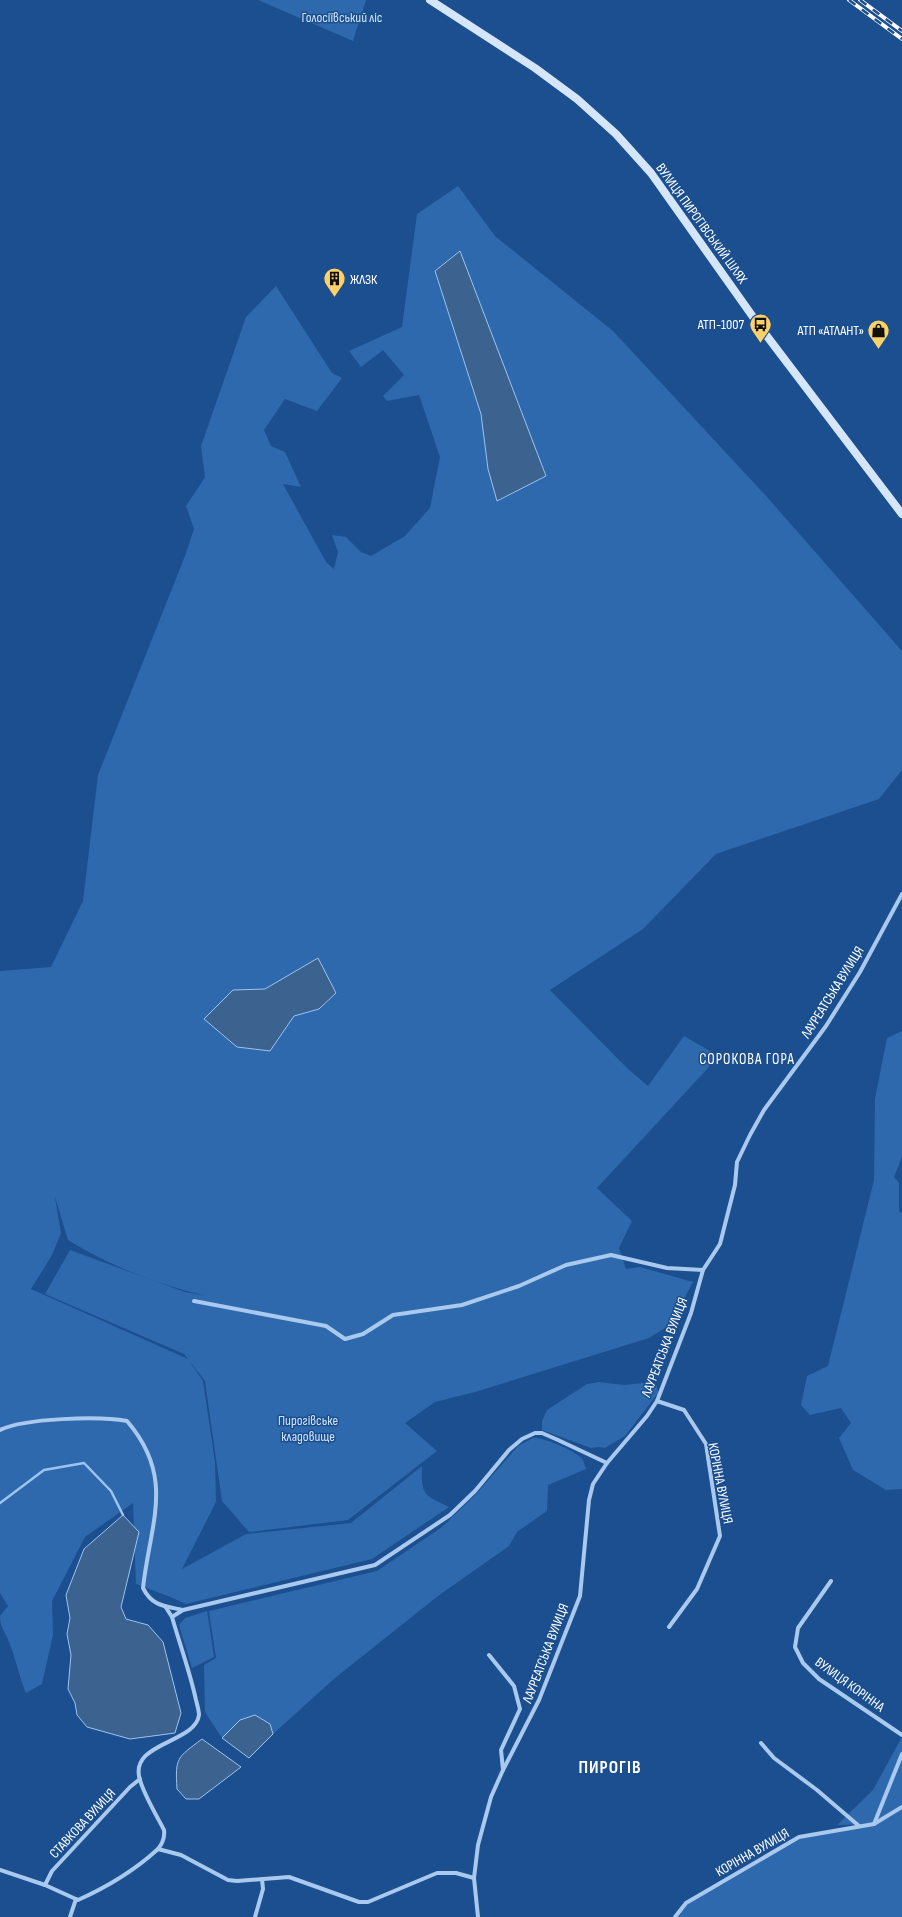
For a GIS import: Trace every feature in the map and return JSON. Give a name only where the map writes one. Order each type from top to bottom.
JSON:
[{"type":"street","name":"ВУЛИЦЯ ПИРОГІВСЬКИЙ ШЛЯХ","points":[[430,0],[535,68],[577,99],[616,134],[651,173],[763,331],[902,514]]},
{"type":"street","name":"ЛАУРЕАТСЬКА ВУЛИЦЯ","points":[[478,1917],[474,1878],[478,1845],[491,1798],[503,1770],[539,1700],[580,1596],[589,1500],[593,1484],[607,1463],[647,1416],[657,1401],[691,1313],[703,1270],[720,1244],[735,1185],[737,1162],[750,1135],[764,1110],[826,1026],[860,972],[902,894]]},
{"type":"street","points":[[194,1301],[326,1326],[345,1339],[363,1334],[392,1315],[462,1304],[519,1286],[566,1265],[611,1255],[666,1268],[703,1270]]},
{"type":"street","name":"КОРІННА ВУЛИЦЯ","points":[[657,1401],[684,1410],[706,1444],[720,1536],[697,1589],[670,1627]]},
{"type":"street","points":[[0,1430],[38,1421],[110,1418],[127,1421],[144,1443],[152,1463],[158,1493],[143,1588],[147,1596],[154,1603],[183,1610]]},
{"type":"street","points":[[172,1617],[183,1610],[375,1565],[450,1515],[475,1491],[509,1450],[522,1439],[535,1433],[542,1433],[607,1463]]},
{"type":"street","name":"ВУЛИЦЯ КОРІННА","points":[[830,1581],[798,1628],[795,1647],[803,1663],[819,1679],[902,1735]]},
{"type":"street","points":[[0,1870],[45,1885],[78,1900],[103,1889],[141,1864],[163,1843],[165,1836],[164,1830],[140,1779],[140,1765],[152,1749],[184,1733],[195,1724],[199,1714],[192,1684],[172,1617],[165,1606]]},
{"type":"street","points":[[489,1655],[514,1686],[520,1709],[501,1750],[503,1770]]},
{"type":"street","points":[[762,1742],[774,1758],[817,1790],[860,1826]]},
{"type":"street","points":[[874,1824],[902,1754]]},
{"type":"street","name":"СТАВКОВА ВУЛИЦЯ","points":[[45,1885],[52,1871],[130,1786],[140,1779]]},
{"type":"street","points":[[874,1824],[902,1807]]},
{"type":"street","name":"КОРІННА ВУЛИЦЯ","points":[[675,1917],[686,1903],[799,1837],[874,1824]]},
{"type":"street","points":[[158,1849],[181,1855],[228,1880],[236,1881],[289,1877],[359,1902],[368,1902],[437,1873],[456,1873],[474,1878]]},
{"type":"street","points":[[254,1917],[263,1889],[262,1879]]},
{"type":"street","points":[[70,1917],[76,1899]]},
{"type":"green space","name":"Голосіївський ліс","points":[[258,0],[366,0],[353,41]]},
{"type":"green space","name":"Пирогівське кладовище","points":[[458,186],[495,236],[613,331],[767,497],[902,651],[902,770],[879,799],[716,854],[643,929],[550,990],[628,1069],[648,1086],[684,1036],[715,1054],[708,1068],[597,1188],[632,1221],[619,1248],[626,1269],[640,1267],[693,1282],[670,1325],[649,1338],[475,1392],[435,1402],[405,1423],[437,1451],[348,1520],[249,1532],[222,1501],[205,1381],[189,1360],[203,1381],[215,1462],[216,1502],[182,1569],[246,1534],[351,1523],[422,1466],[422,1483],[426,1493],[434,1500],[449,1507],[372,1559],[186,1604],[136,1584],[133,1503],[85,1537],[52,1601],[53,1635],[42,1684],[26,1693],[0,1620],[0,1616],[8,1606],[0,1593],[0,971],[51,967],[83,901],[98,775],[185,556],[194,529],[186,506],[205,477],[201,446],[246,317],[276,286],[332,373],[342,378],[317,411],[285,399],[264,430],[271,446],[285,452],[301,487],[283,484],[326,562],[334,569],[338,552],[332,535],[346,537],[361,552],[371,556],[405,536],[430,508],[440,457],[419,395],[387,401],[383,396],[404,375],[383,350],[361,367],[349,351],[402,327],[417,214]],"holes":[[[460,251],[546,476],[498,501],[488,469],[481,414],[435,271]],[[330,983],[337,993],[319,1009],[294,1016],[270,1051],[233,990],[265,989]],[[55,1197],[68,1240],[133,1273],[70,1250],[45,1294],[184,1354],[188,1359],[31,1289],[52,1255],[61,1233]],[[143,1277],[189,1292],[207,1296],[185,1292]]]},
{"type":"green space","points":[[902,1031],[902,1157],[894,1177],[899,1183],[899,1211],[902,1213],[902,1489],[886,1490],[853,1470],[839,1438],[851,1423],[841,1408],[810,1415],[801,1405],[807,1376],[828,1366],[874,1180],[875,1099],[887,1038]]},
{"type":"green space","points":[[599,1382],[624,1385],[642,1383],[656,1384],[658,1393],[625,1436],[605,1448],[591,1448],[542,1430],[542,1421],[547,1410],[587,1384]]},
{"type":"green space","points":[[533,1438],[552,1442],[580,1456],[586,1469],[548,1485],[547,1511],[517,1532],[509,1546],[438,1596],[335,1678],[273,1734],[269,1724],[240,1720],[222,1738],[205,1712],[204,1665],[216,1658],[209,1611],[377,1571],[442,1527],[476,1494],[518,1446]]},
{"type":"green space","points":[[207,1611],[214,1657],[192,1668],[179,1625],[185,1618]]},
{"type":"green space","points":[[902,1737],[902,1917],[675,1917],[686,1903],[799,1837],[870,1824],[837,1825],[873,1790]]},
{"type":"shaded area","points":[[460,251],[546,476],[497,501],[488,469],[481,414],[435,271]]},
{"type":"shaded area","points":[[318,958],[336,993],[319,1009],[294,1016],[270,1051],[237,1047],[204,1019],[233,990],[265,989]]},
{"type":"shaded area","points":[[123,1515],[139,1532],[121,1607],[126,1619],[148,1625],[163,1642],[181,1713],[175,1733],[130,1739],[87,1727],[77,1715],[75,1703],[68,1689],[71,1655],[67,1634],[70,1618],[66,1595],[84,1549]]},
{"type":"shaded area","points":[[255,1715],[270,1724],[273,1734],[249,1758],[222,1738],[240,1720]]},
{"type":"shaded area","points":[[202,1739],[241,1767],[199,1799],[186,1799],[177,1789],[177,1764],[179,1759],[187,1750]]},
{"type":"waterway","points":[[0,1503],[44,1470],[84,1463],[111,1491],[123,1515]]},
{"type":"railway","points":[[849,0],[902,39]]},
{"type":"railway","points":[[860,0],[902,31]]},
{"type":"place","name":"ЖЛЗК","points":[[335,298]]},
{"type":"place","name":"АТП-1007","points":[[760,344]]},
{"type":"place","name":"АТП «АТЛАНТ»","points":[[879,350]]},
{"type":"district","name":"СОРОКОВА ГОРА","points":[[747,1059]]},
{"type":"district","name":"ПИРОГІВ","points":[[610,1767]]}]
